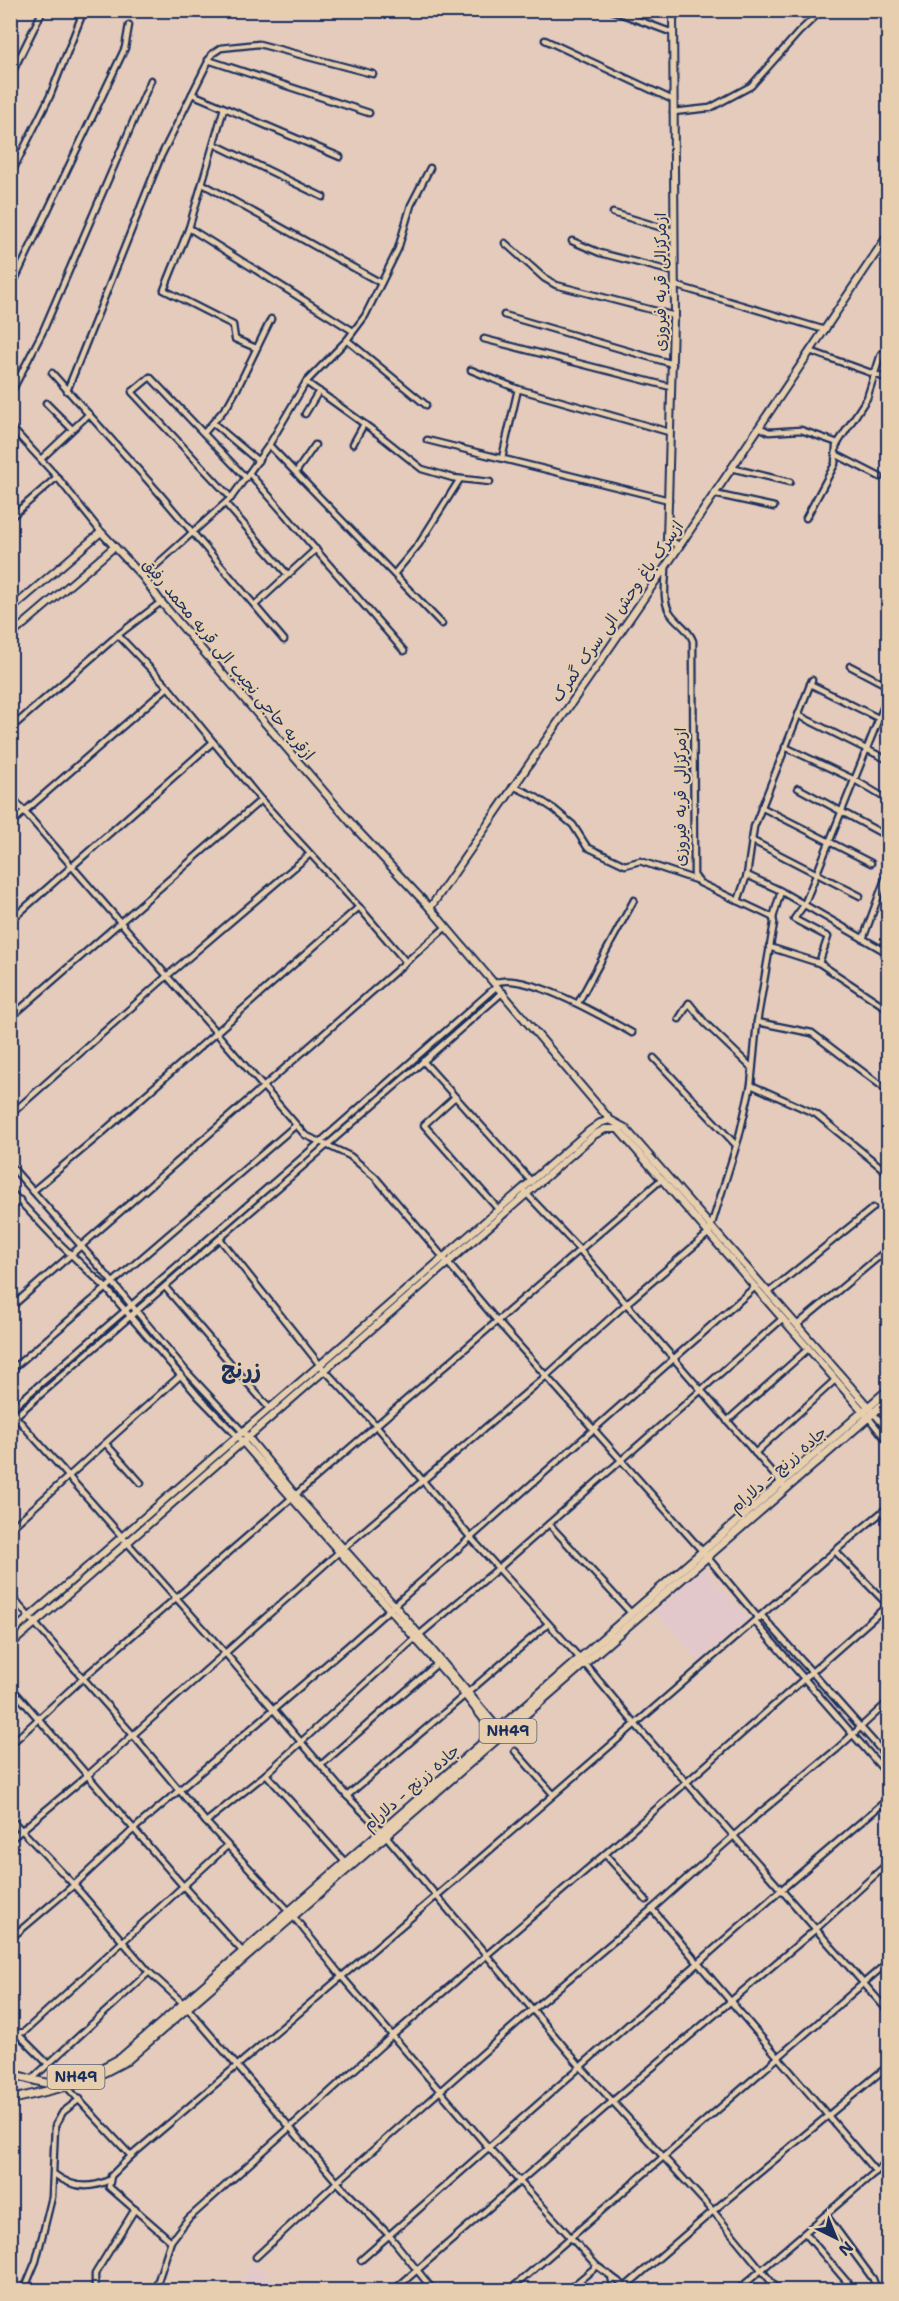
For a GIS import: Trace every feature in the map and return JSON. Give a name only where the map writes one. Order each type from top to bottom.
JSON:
[{"type":"highway","name":"جاده زرنج - دلارام","points":[[10,2074],[47,2083],[57,2083],[121,2058],[186,2006],[499,1734],[585,1664],[868,1412],[888,1390]]},
{"type":"highway","name":"جاده زرنج - دلارام","points":[[868,1412],[888,1400]]},
{"type":"highway","name":"جاده زرنج - دلارام","points":[[499,1734],[580,1657],[631,1613],[705,1555]]},
{"type":"highway","name":"جاده زرنج - دلارام","points":[[10,2100],[68,2087],[106,2074],[126,2061],[243,1952],[291,1914],[345,1862],[384,1834]]},
{"type":"main road","name":"ازمرکزالی قریه فیروزی","points":[[673,10],[675,316],[669,432],[667,539],[679,546]]},
{"type":"main road","name":"ازسرک باغ وحش الی سرک گمرک","points":[[430,908],[666,566],[888,235]]},
{"type":"main road","name":"ازقریه حاجی نجیب الی قریه محمد رفیق","points":[[101,532],[143,578],[161,602],[357,830],[430,908],[496,984],[610,1120]]},
{"type":"main road","points":[[10,610],[101,532]]},
{"type":"main road","points":[[10,636],[114,547]]},
{"type":"main road","points":[[610,1120],[614,1128]]},
{"type":"main road","points":[[446,1259],[499,1210],[525,1192],[532,1182],[589,1131],[600,1123],[610,1120],[625,1128],[797,1325],[868,1412]]},
{"type":"main road","points":[[10,1645],[245,1440],[323,1367],[446,1259],[594,1135],[605,1129],[618,1129],[835,1380],[868,1412]]},
{"type":"main road","points":[[10,1634],[269,1408],[323,1367]]},
{"type":"main road","points":[[239,1434],[342,1550],[499,1734]]},
{"type":"street","points":[[10,77],[43,10]]},
{"type":"street","points":[[10,176],[50,96],[84,10]]},
{"type":"street","points":[[611,10],[673,33]]},
{"type":"street","points":[[673,112],[710,108],[751,86],[822,10]]},
{"type":"street","points":[[10,290],[125,48],[129,25]]},
{"type":"street","points":[[545,40],[673,100]]},
{"type":"street","points":[[67,391],[161,156],[212,54],[221,48],[259,44],[373,74]]},
{"type":"street","points":[[208,60],[369,112]]},
{"type":"street","points":[[10,395],[43,331],[152,80]]},
{"type":"street","points":[[192,94],[340,157]]},
{"type":"street","points":[[224,108],[189,228],[164,290],[233,325],[235,339],[256,348]]},
{"type":"street","points":[[214,144],[323,196]]},
{"type":"street","points":[[143,578],[226,504],[269,445],[306,382],[347,340],[365,316],[398,249],[411,205],[430,168]]},
{"type":"street","points":[[203,184],[381,283]]},
{"type":"street","points":[[613,213],[673,231]]},
{"type":"street","points":[[189,228],[353,331]]},
{"type":"street","points":[[572,241],[600,253],[674,272]]},
{"type":"street","points":[[505,243],[544,278],[556,285],[675,316]]},
{"type":"street","points":[[674,285],[825,330]]},
{"type":"street","points":[[504,315],[673,364]]},
{"type":"street","points":[[204,433],[237,389],[271,319]]},
{"type":"street","points":[[484,339],[671,387]]},
{"type":"street","points":[[347,340],[426,405]]},
{"type":"street","points":[[810,351],[888,379]]},
{"type":"street","points":[[806,518],[835,464],[837,455],[835,449],[838,443],[867,398],[881,354]]},
{"type":"street","points":[[471,370],[518,389],[669,432]]},
{"type":"street","points":[[52,373],[159,493],[284,640]]},
{"type":"street","points":[[231,498],[132,393],[150,377],[316,549],[404,651]]},
{"type":"street","points":[[306,382],[422,469],[460,479],[490,482]]},
{"type":"street","points":[[502,458],[518,389]]},
{"type":"street","points":[[305,414],[319,391]]},
{"type":"street","points":[[46,402],[72,429]]},
{"type":"street","points":[[41,459],[88,414]]},
{"type":"street","points":[[213,423],[258,461]]},
{"type":"street","points":[[353,444],[364,424]]},
{"type":"street","name":"ازقریه حاجی نجیب الی قریه محمد رفیق","points":[[10,426],[57,477],[101,532]]},
{"type":"street","points":[[759,427],[770,432],[801,430],[838,443]]},
{"type":"street","points":[[427,440],[669,500]]},
{"type":"street","points":[[269,445],[442,624]]},
{"type":"street","points":[[296,472],[315,445]]},
{"type":"street","points":[[837,455],[880,477]]},
{"type":"street","points":[[731,468],[790,482]]},
{"type":"street","points":[[11,515],[57,477]]},
{"type":"street","points":[[394,574],[419,544],[460,479]]},
{"type":"street","points":[[714,494],[774,507]]},
{"type":"street","points":[[226,504],[288,575]]},
{"type":"street","points":[[255,605],[316,549]]},
{"type":"street","name":"ازمرکزالی قریه فیروزی","points":[[666,566],[666,602],[673,616],[690,632],[693,641],[694,875],[696,880],[773,918]]},
{"type":"street","points":[[10,729],[118,635],[161,602]]},
{"type":"street","points":[[118,635],[168,687],[261,800],[406,962]]},
{"type":"street","points":[[850,666],[888,686]]},
{"type":"street","points":[[738,901],[747,876],[751,840],[761,807],[811,682],[888,723]]},
{"type":"street","points":[[10,824],[168,687]]},
{"type":"street","points":[[819,963],[828,937],[794,919],[804,905],[888,696]]},
{"type":"street","points":[[798,715],[888,760]]},
{"type":"street","points":[[10,921],[213,742]]},
{"type":"street","points":[[785,747],[855,780],[888,800]]},
{"type":"street","points":[[513,786],[534,796],[567,820],[587,847],[625,865],[640,861],[696,880]]},
{"type":"street","points":[[798,788],[881,832]]},
{"type":"street","points":[[10,795],[305,1136],[350,1156],[375,1177],[498,1322],[705,1555],[759,1619],[805,1679],[888,1775]]},
{"type":"street","points":[[10,1018],[261,800]]},
{"type":"street","points":[[761,807],[871,863]]},
{"type":"street","points":[[751,840],[860,896]]},
{"type":"street","points":[[10,1116],[166,976],[310,854]]},
{"type":"street","points":[[863,939],[888,872]]},
{"type":"street","points":[[747,876],[781,891],[888,953]]},
{"type":"street","points":[[10,1840],[88,1775],[342,1550],[709,1233],[752,1085],[757,1022],[773,918],[781,891]]},
{"type":"street","points":[[578,1003],[634,900]]},
{"type":"street","points":[[33,1191],[217,1034],[359,907]]},
{"type":"street","points":[[10,1308],[446,927]]},
{"type":"street","points":[[769,946],[819,963],[888,1009]]},
{"type":"street","points":[[10,1410],[320,1143],[496,984],[505,980],[543,990],[578,1003],[632,1033]]},
{"type":"street","points":[[10,1421],[502,992]]},
{"type":"street","points":[[679,1019],[689,1003],[705,1023],[752,1068]]},
{"type":"street","points":[[757,1022],[812,1033],[888,1091]]},
{"type":"street","points":[[654,1058],[736,1145]]},
{"type":"street","points":[[423,1061],[532,1182]]},
{"type":"street","points":[[752,1085],[816,1114],[888,1173]]},
{"type":"street","points":[[456,1097],[424,1125],[499,1210]]},
{"type":"street","points":[[10,1371],[296,1125]]},
{"type":"street","points":[[10,1165],[81,1245],[239,1434]]},
{"type":"street","points":[[10,1745],[83,1678],[662,1179]]},
{"type":"street","points":[[10,1191],[126,1310],[180,1376],[239,1434]]},
{"type":"street","points":[[525,1192],[579,1249],[784,1487]]},
{"type":"street","points":[[10,1208],[20,1200]]},
{"type":"street","points":[[768,1293],[873,1208]]},
{"type":"street","points":[[220,1239],[323,1367],[471,1538],[580,1657],[635,1724],[888,2011]]},
{"type":"street","points":[[797,1325],[888,1249]]},
{"type":"street","points":[[165,1287],[269,1408]]},
{"type":"street","points":[[10,1940],[135,1828],[471,1538],[755,1287]]},
{"type":"street","points":[[206,1822],[266,1774],[782,1319]]},
{"type":"street","points":[[727,1420],[808,1349]]},
{"type":"street","points":[[10,1529],[186,1371]]},
{"type":"street","points":[[755,1453],[835,1380]]},
{"type":"street","points":[[868,1412],[888,1430]]},
{"type":"street","points":[[868,1412],[888,1442]]},
{"type":"street","points":[[15,1416],[275,1709],[581,2067],[614,2100],[663,2158],[713,2211],[778,2290]]},
{"type":"street","points":[[106,1444],[141,1484]]},
{"type":"street","points":[[54,2174],[76,2185],[99,2185],[109,2180],[131,2156],[888,1507]]},
{"type":"street","points":[[549,1524],[631,1613]]},
{"type":"street","points":[[156,2290],[171,2241],[188,2219],[393,2035],[605,1854],[888,1605],[835,1551]]},
{"type":"street","points":[[10,1595],[227,1846],[291,1914],[489,2148],[597,2266],[627,2289],[713,2211],[888,2066]]},
{"type":"street","points":[[759,1619],[812,1672],[888,1758]]},
{"type":"street","points":[[347,1796],[548,1624]]},
{"type":"street","points":[[321,1765],[438,1662]]},
{"type":"street","points":[[10,1686],[243,1952]]},
{"type":"street","points":[[256,2257],[337,2182],[533,2009],[652,1910],[888,1702]]},
{"type":"street","points":[[516,1751],[553,1794]]},
{"type":"street","points":[[266,1774],[345,1862]]},
{"type":"street","points":[[361,2260],[781,1890],[888,1799]]},
{"type":"street","points":[[10,1818],[74,1885],[149,1972],[186,2006],[337,2182],[388,2235],[433,2290]]},
{"type":"street","points":[[17,2033],[24,2032],[227,1846]]},
{"type":"street","points":[[605,1854],[646,1900]]},
{"type":"street","points":[[394,2290],[614,2100],[731,2003],[888,1863]]},
{"type":"street","points":[[652,1910],[876,2172]]},
{"type":"street","points":[[510,2290],[888,1962]]},
{"type":"street","points":[[32,2079],[149,1972]]},
{"type":"street","points":[[10,2030],[17,2033],[48,2064]]},
{"type":"street","points":[[68,2087],[131,2156]]},
{"type":"street","points":[[24,2290],[36,2261],[52,2197],[55,2126],[63,2112],[80,2099]]},
{"type":"street","points":[[738,2290],[888,2161]]},
{"type":"street","points":[[109,2180],[109,2187],[171,2241]]},
{"type":"street","points":[[95,2290],[95,2274],[135,2209]]},
{"type":"street","points":[[826,2215],[873,2279],[877,2290]]},
{"type":"street","points":[[805,2233],[847,2282],[848,2287],[844,2290]]},
{"type":"street","points":[[568,2290],[597,2266]]},
{"type":"street","points":[[611,2276],[614,2290]]},
{"type":"shaded area","points":[[704,1568],[748,1618],[699,1661],[655,1611]]},
{"type":"shaded area","points":[[251,2263],[286,2290],[238,2290]]},
{"type":"shaded area","points":[[593,2273],[608,2290],[572,2290]]},
{"type":"district","name":"زرنج","points":[[241,1370]]}]
